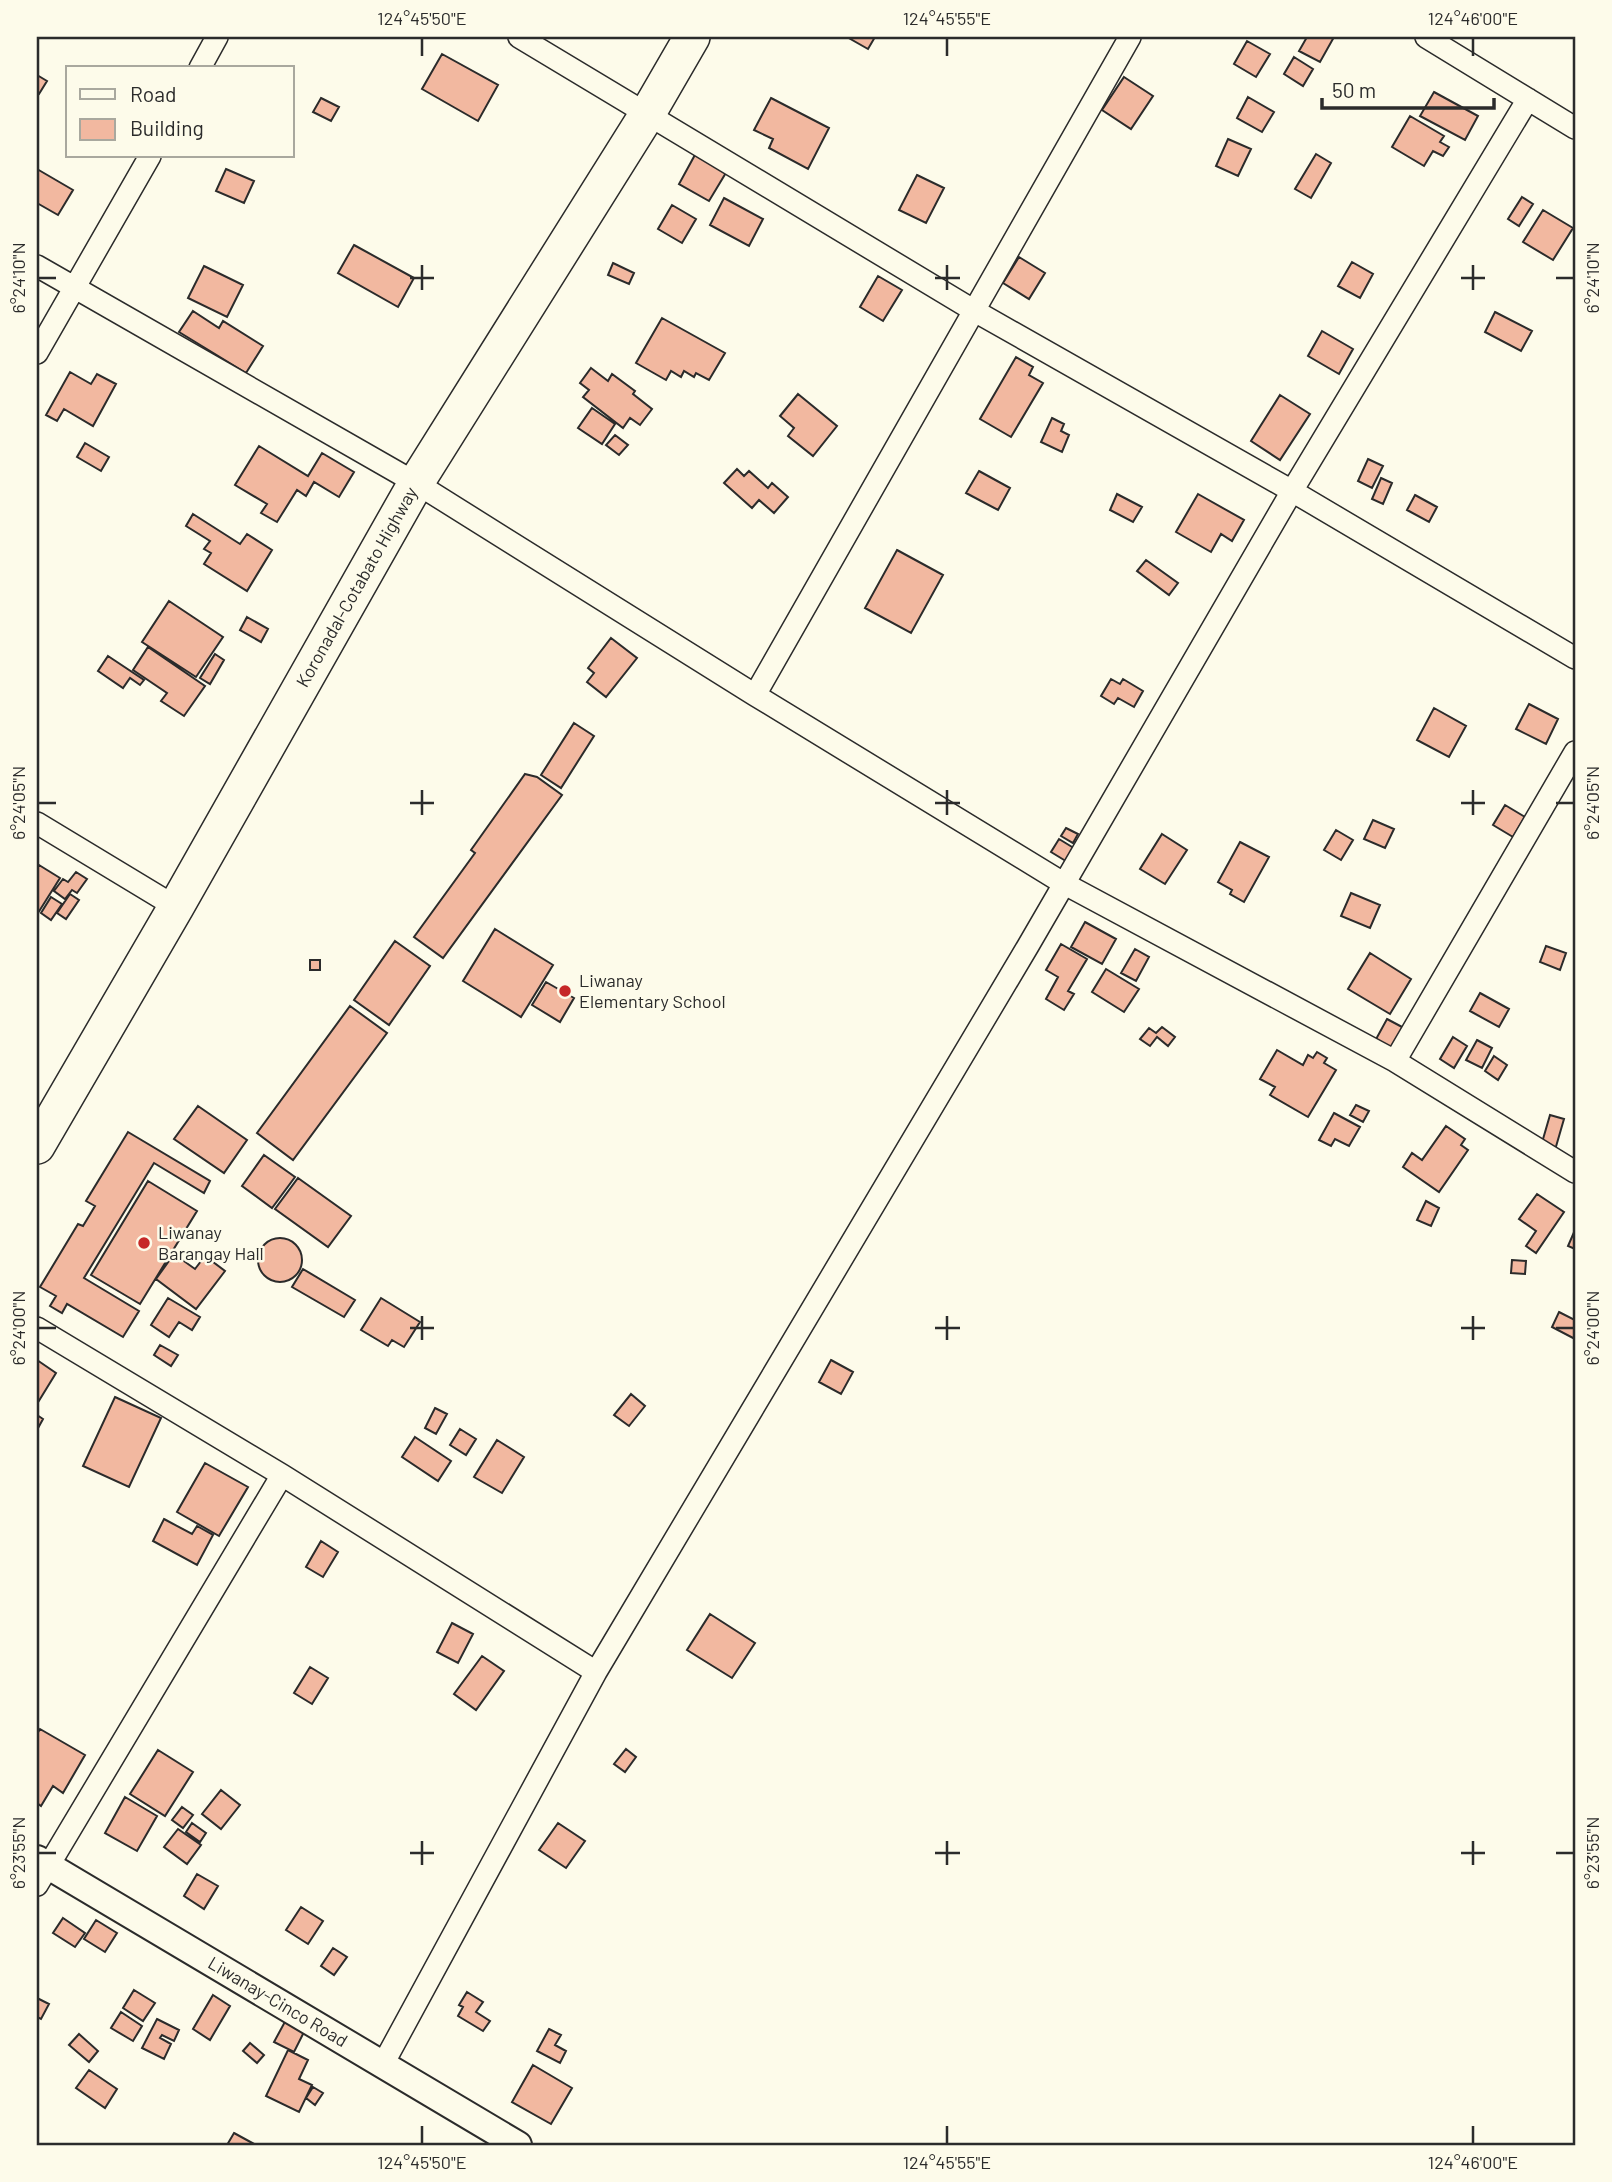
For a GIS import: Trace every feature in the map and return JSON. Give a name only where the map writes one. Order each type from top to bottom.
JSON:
[{"type":"highway","name":"Koronadal-Cotabato Highway","points":[[37,1146],[416,483],[648,113],[692,37]]},
{"type":"street","points":[[201,66],[218,37]]},
{"type":"street","points":[[519,37],[973,310],[1292,491],[1575,658]]},
{"type":"street","points":[[755,695],[1130,37]]},
{"type":"street","points":[[1426,37],[1575,128]]},
{"type":"street","points":[[382,2066],[596,1672],[816,1306],[1292,491],[1528,99]]},
{"type":"street","points":[[37,353],[149,158]]},
{"type":"street","points":[[37,266],[416,483],[1063,883],[1395,1061],[1575,1172]]},
{"type":"street","points":[[1395,1061],[1575,752]]},
{"type":"street","points":[[37,823],[176,907]]},
{"type":"street","points":[[37,1328],[282,1475],[596,1672]]},
{"type":"street","points":[[40,1869],[282,1475]]},
{"type":"street","name":"Liwanay-Cinco Road","points":[[40,1869],[518,2145]]},
{"type":"building","points":[[847,37],[875,37],[868,49]]},
{"type":"building","points":[[1307,37],[1334,37],[1320,62],[1299,51]]},
{"type":"building","points":[[1247,41],[1270,54],[1256,77],[1234,64]]},
{"type":"building","points":[[442,54],[498,85],[478,121],[422,89]]},
{"type":"building","points":[[1294,57],[1313,69],[1303,86],[1284,74]]},
{"type":"building","points":[[37,75],[47,81],[39,94],[37,93]]},
{"type":"building","points":[[1124,77],[1153,96],[1131,129],[1102,110]]},
{"type":"building","points":[[1434,92],[1478,116],[1465,140],[1420,116]]},
{"type":"building","points":[[1248,97],[1274,112],[1262,132],[1237,118]]},
{"type":"building","points":[[321,98],[339,107],[331,121],[313,112]]},
{"type":"building","points":[[771,98],[829,128],[808,169],[769,148],[773,139],[754,130]]},
{"type":"building","points":[[1410,116],[1444,136],[1440,142],[1449,147],[1443,156],[1433,151],[1424,166],[1392,147]]},
{"type":"building","points":[[1228,139],[1251,149],[1238,176],[1216,166]]},
{"type":"building","points":[[696,153],[727,171],[709,201],[679,184]]},
{"type":"building","points":[[1316,154],[1331,163],[1311,198],[1295,189]]},
{"type":"building","points":[[37,169],[73,190],[58,215],[37,203]]},
{"type":"building","points":[[226,169],[254,181],[244,203],[216,191]]},
{"type":"building","points":[[917,175],[944,188],[926,223],[899,210]]},
{"type":"building","points":[[1522,197],[1533,204],[1519,226],[1508,219]]},
{"type":"building","points":[[724,198],[763,219],[749,246],[710,225]]},
{"type":"building","points":[[672,205],[696,219],[682,243],[658,229]]},
{"type":"building","points":[[1543,210],[1573,228],[1553,260],[1523,242]]},
{"type":"building","points":[[354,245],[414,278],[398,307],[338,273]]},
{"type":"building","points":[[1019,257],[1045,273],[1029,299],[1003,283]]},
{"type":"building","points":[[1352,262],[1373,274],[1360,298],[1338,286]]},
{"type":"building","points":[[613,263],[634,273],[629,284],[608,275]]},
{"type":"building","points":[[204,266],[243,285],[227,317],[188,298]]},
{"type":"building","points":[[878,276],[902,290],[883,321],[860,307]]},
{"type":"building","points":[[193,311],[219,328],[223,321],[263,346],[246,373],[179,332]]},
{"type":"building","points":[[1495,312],[1532,331],[1521,351],[1485,332]]},
{"type":"building","points":[[662,318],[725,353],[709,380],[696,373],[694,377],[684,371],[681,377],[671,371],[666,380],[636,363]]},
{"type":"building","points":[[1322,331],[1353,349],[1339,374],[1308,356]]},
{"type":"building","points":[[1016,357],[1033,367],[1029,375],[1043,383],[1011,437],[980,419]]},
{"type":"building","points":[[591,368],[608,381],[612,374],[635,391],[633,394],[652,409],[640,425],[630,418],[623,428],[583,397],[589,390],[580,383]]},
{"type":"building","points":[[70,372],[91,384],[97,374],[116,384],[93,426],[64,409],[57,421],[46,415]]},
{"type":"building","points":[[798,394],[837,426],[813,456],[788,436],[794,428],[780,416]]},
{"type":"building","points":[[1280,395],[1310,414],[1280,460],[1251,441]]},
{"type":"building","points":[[592,408],[615,424],[602,444],[578,428]]},
{"type":"building","points":[[1052,418],[1064,424],[1061,431],[1069,435],[1062,452],[1041,442]]},
{"type":"building","points":[[615,435],[628,445],[619,455],[606,445]]},
{"type":"building","points":[[85,443],[109,457],[101,471],[77,457]]},
{"type":"building","points":[[259,446],[308,476],[322,453],[354,472],[339,497],[314,482],[306,496],[297,490],[277,522],[261,513],[267,504],[235,485]]},
{"type":"building","points":[[1368,459],[1383,466],[1372,488],[1358,481]]},
{"type":"building","points":[[737,469],[744,476],[749,471],[768,488],[772,483],[788,497],[774,513],[759,500],[752,508],[724,483]]},
{"type":"building","points":[[979,471],[1010,488],[998,510],[966,493]]},
{"type":"building","points":[[1381,478],[1392,483],[1383,504],[1372,499]]},
{"type":"building","points":[[1117,494],[1142,507],[1133,522],[1110,510]]},
{"type":"building","points":[[1198,494],[1244,520],[1232,541],[1221,534],[1211,552],[1176,532]]},
{"type":"building","points":[[1415,495],[1437,507],[1429,522],[1407,510]]},
{"type":"building","points":[[193,514],[240,544],[247,534],[272,550],[247,591],[204,564],[211,553],[204,549],[210,541],[186,526]]},
{"type":"building","points":[[897,550],[943,575],[911,633],[865,608]]},
{"type":"building","points":[[1146,560],[1178,583],[1169,595],[1137,571]]},
{"type":"building","points":[[169,601],[223,637],[196,677],[142,642]]},
{"type":"building","points":[[247,617],[268,629],[261,642],[240,630]]},
{"type":"building","points":[[611,638],[637,658],[606,697],[587,682],[594,673],[588,668]]},
{"type":"building","points":[[148,647],[205,686],[184,716],[161,701],[167,693],[133,670]]},
{"type":"building","points":[[215,654],[224,660],[210,684],[200,678]]},
{"type":"building","points":[[108,656],[144,680],[140,685],[130,678],[123,688],[98,671]]},
{"type":"building","points":[[1111,679],[1120,684],[1123,679],[1143,691],[1134,707],[1118,698],[1114,704],[1101,696]]},
{"type":"building","points":[[1529,704],[1558,719],[1546,744],[1516,729]]},
{"type":"building","points":[[1434,708],[1466,726],[1449,757],[1417,740]]},
{"type":"building","points":[[574,723],[594,736],[561,788],[541,775]]},
{"type":"building","points":[[525,774],[537,777],[562,795],[443,958],[414,937],[475,853],[471,850]]},
{"type":"building","points":[[1505,805],[1525,817],[1513,837],[1493,825]]},
{"type":"building","points":[[1373,820],[1394,829],[1385,848],[1364,839]]},
{"type":"building","points":[[1066,828],[1078,834],[1073,843],[1061,836]]},
{"type":"building","points":[[1336,830],[1353,840],[1341,860],[1324,850]]},
{"type":"building","points":[[1162,834],[1187,850],[1165,884],[1140,869]]},
{"type":"building","points":[[1059,839],[1077,850],[1069,863],[1051,852]]},
{"type":"building","points":[[1240,842],[1269,857],[1244,902],[1230,894],[1232,890],[1218,882]]},
{"type":"building","points":[[39,865],[60,878],[38,913],[37,869]]},
{"type":"building","points":[[76,872],[87,879],[77,893],[72,890],[65,899],[54,891],[63,879],[68,882]]},
{"type":"building","points":[[1351,893],[1380,905],[1370,928],[1341,916]]},
{"type":"building","points":[[70,894],[79,900],[66,919],[57,913]]},
{"type":"building","points":[[51,897],[62,904],[51,920],[41,913]]},
{"type":"building","points":[[1085,922],[1116,939],[1102,964],[1071,947]]},
{"type":"building","points":[[495,929],[553,965],[521,1017],[463,981]]},
{"type":"building","points":[[395,941],[430,966],[389,1025],[354,1000]]},
{"type":"building","points":[[1061,944],[1087,959],[1068,991],[1074,994],[1064,1010],[1046,999],[1058,977],[1046,970]]},
{"type":"building","points":[[1546,946],[1566,953],[1560,970],[1540,962]]},
{"type":"building","points":[[1135,949],[1149,957],[1136,981],[1121,973]]},
{"type":"building","points":[[1370,953],[1411,979],[1390,1014],[1348,989]]},
{"type":"building","points":[[310,960],[320,960],[320,970],[310,970]]},
{"type":"building","points":[[1106,969],[1139,989],[1124,1012],[1092,992]]},
{"type":"building","points":[[546,982],[574,998],[560,1022],[532,1005]]},
{"type":"building","points":[[1480,993],[1509,1009],[1499,1027],[1470,1011]]},
{"type":"building","points":[[350,1006],[387,1033],[293,1160],[257,1133]]},
{"type":"building","points":[[1387,1019],[1404,1028],[1392,1050],[1375,1041]]},
{"type":"building","points":[[1162,1027],[1175,1037],[1168,1046],[1157,1037],[1150,1046],[1140,1039],[1149,1028],[1156,1033]]},
{"type":"building","points":[[1453,1037],[1467,1046],[1454,1068],[1440,1059]]},
{"type":"building","points":[[1477,1040],[1492,1048],[1482,1068],[1466,1060]]},
{"type":"building","points":[[1277,1050],[1303,1065],[1308,1055],[1313,1058],[1317,1052],[1327,1058],[1324,1063],[1336,1070],[1308,1117],[1270,1095],[1275,1087],[1260,1079]]},
{"type":"building","points":[[1494,1056],[1507,1065],[1498,1080],[1485,1071]]},
{"type":"building","points":[[1356,1105],[1369,1111],[1363,1122],[1350,1115]]},
{"type":"building","points":[[198,1106],[247,1140],[224,1173],[174,1139]]},
{"type":"building","points":[[1334,1113],[1360,1127],[1349,1146],[1335,1139],[1331,1146],[1319,1140]]},
{"type":"building","points":[[1550,1115],[1564,1119],[1555,1150],[1541,1146]]},
{"type":"building","points":[[1446,1126],[1465,1139],[1461,1145],[1468,1150],[1439,1192],[1403,1167],[1412,1153],[1422,1160]]},
{"type":"building","points":[[128,1132],[210,1181],[204,1193],[154,1163],[84,1278],[139,1311],[123,1337],[67,1304],[62,1313],[50,1306],[56,1296],[40,1287],[78,1224],[83,1226],[95,1206],[86,1201]]},
{"type":"building","points":[[264,1155],[295,1177],[272,1208],[242,1186]]},
{"type":"building","points":[[298,1178],[351,1216],[328,1247],[275,1209]]},
{"type":"building","name":"Liwanay Barangay Hall","points":[[148,1181],[197,1211],[140,1304],[91,1275]]},
{"type":"building","points":[[1537,1194],[1564,1212],[1536,1253],[1526,1246],[1536,1231],[1519,1219]]},
{"type":"building","points":[[1426,1201],[1439,1208],[1431,1226],[1417,1220]]},
{"type":"building","points":[[1575,1230],[1575,1249],[1568,1246]]},
{"type":"building","points":[[280,1238],[289,1239],[296,1244],[301,1251],[301,1269],[296,1276],[289,1281],[280,1282],[271,1281],[264,1276],[259,1269],[258,1260],[259,1251],[264,1244],[271,1239]]},
{"type":"building","points":[[174,1254],[195,1269],[205,1256],[225,1271],[196,1309],[156,1279]]},
{"type":"building","points":[[1512,1260],[1526,1261],[1525,1274],[1511,1273]]},
{"type":"building","points":[[303,1269],[355,1300],[344,1317],[292,1287]]},
{"type":"building","points":[[168,1298],[200,1317],[192,1330],[179,1322],[169,1337],[151,1325]]},
{"type":"building","points":[[381,1298],[420,1322],[404,1347],[392,1340],[388,1346],[361,1330]]},
{"type":"building","points":[[1559,1312],[1575,1320],[1575,1339],[1552,1327]]},
{"type":"building","points":[[160,1345],[178,1355],[171,1366],[154,1355]]},
{"type":"building","points":[[37,1360],[56,1373],[37,1404]]},
{"type":"building","points":[[831,1360],[853,1372],[841,1394],[819,1382]]},
{"type":"building","points":[[631,1394],[645,1406],[629,1426],[614,1415]]},
{"type":"building","points":[[115,1397],[161,1418],[129,1487],[83,1466]]},
{"type":"building","points":[[435,1408],[447,1414],[436,1434],[425,1428]]},
{"type":"building","points":[[37,1415],[43,1419],[37,1430]]},
{"type":"building","points":[[460,1429],[476,1439],[466,1455],[450,1445]]},
{"type":"building","points":[[415,1437],[451,1461],[438,1481],[402,1457]]},
{"type":"building","points":[[497,1440],[524,1457],[502,1493],[474,1477]]},
{"type":"building","points":[[205,1463],[248,1487],[219,1536],[177,1512]]},
{"type":"building","points":[[164,1519],[192,1534],[197,1526],[213,1535],[197,1565],[153,1541]]},
{"type":"building","points":[[321,1541],[338,1552],[323,1577],[306,1567]]},
{"type":"building","points":[[710,1614],[755,1643],[732,1678],[687,1650]]},
{"type":"building","points":[[452,1623],[473,1634],[458,1663],[437,1652]]},
{"type":"building","points":[[482,1656],[504,1671],[476,1710],[454,1694]]},
{"type":"building","points":[[310,1667],[328,1678],[312,1704],[294,1693]]},
{"type":"building","points":[[40,1729],[85,1755],[63,1793],[53,1786],[41,1806],[37,1803],[37,1734]]},
{"type":"building","points":[[626,1749],[636,1757],[625,1772],[614,1764]]},
{"type":"building","points":[[158,1750],[193,1772],[165,1816],[130,1794]]},
{"type":"building","points":[[221,1790],[240,1805],[221,1829],[202,1814]]},
{"type":"building","points":[[125,1797],[157,1816],[137,1851],[105,1833]]},
{"type":"building","points":[[182,1807],[193,1815],[183,1828],[172,1820]]},
{"type":"building","points":[[192,1823],[206,1833],[200,1842],[186,1832]]},
{"type":"building","points":[[558,1823],[585,1841],[566,1868],[539,1850]]},
{"type":"building","points":[[178,1829],[201,1845],[187,1864],[164,1847]]},
{"type":"building","points":[[197,1874],[218,1886],[204,1909],[184,1896]]},
{"type":"building","points":[[301,1907],[323,1921],[308,1944],[286,1930]]},
{"type":"building","points":[[63,1918],[85,1933],[75,1947],[53,1933]]},
{"type":"building","points":[[96,1920],[117,1933],[105,1952],[84,1939]]},
{"type":"building","points":[[333,1948],[347,1957],[334,1975],[321,1966]]},
{"type":"building","points":[[134,1990],[155,2003],[143,2021],[123,2008]]},
{"type":"building","points":[[467,1992],[483,2002],[476,2012],[490,2021],[483,2031],[458,2016],[463,2007],[459,2005]]},
{"type":"building","points":[[213,1995],[230,2006],[210,2040],[193,2029]]},
{"type":"building","points":[[37,1998],[49,2004],[41,2019],[37,2017]]},
{"type":"building","points":[[121,2012],[142,2026],[133,2041],[111,2028]]},
{"type":"building","points":[[287,2018],[306,2028],[294,2052],[274,2042]]},
{"type":"building","points":[[157,2019],[179,2030],[174,2041],[162,2035],[160,2038],[171,2044],[164,2059],[142,2048]]},
{"type":"building","points":[[549,2029],[561,2035],[555,2045],[566,2051],[560,2063],[537,2051]]},
{"type":"building","points":[[79,2034],[98,2051],[89,2062],[69,2045]]},
{"type":"building","points":[[250,2043],[264,2055],[257,2063],[243,2051]]},
{"type":"building","points":[[288,2050],[308,2060],[299,2079],[312,2085],[299,2112],[266,2096]]},
{"type":"building","points":[[533,2065],[572,2088],[551,2124],[512,2102]]},
{"type":"building","points":[[89,2070],[117,2089],[105,2108],[76,2088]]},
{"type":"building","points":[[313,2087],[323,2093],[315,2105],[306,2098]]},
{"type":"building","points":[[234,2133],[256,2145],[227,2145]]},
{"type":"place","name":"Liwanay Elementary School","points":[[565,991]]},
{"type":"place","name":"Liwanay Barangay Hall","points":[[144,1243]]}]
